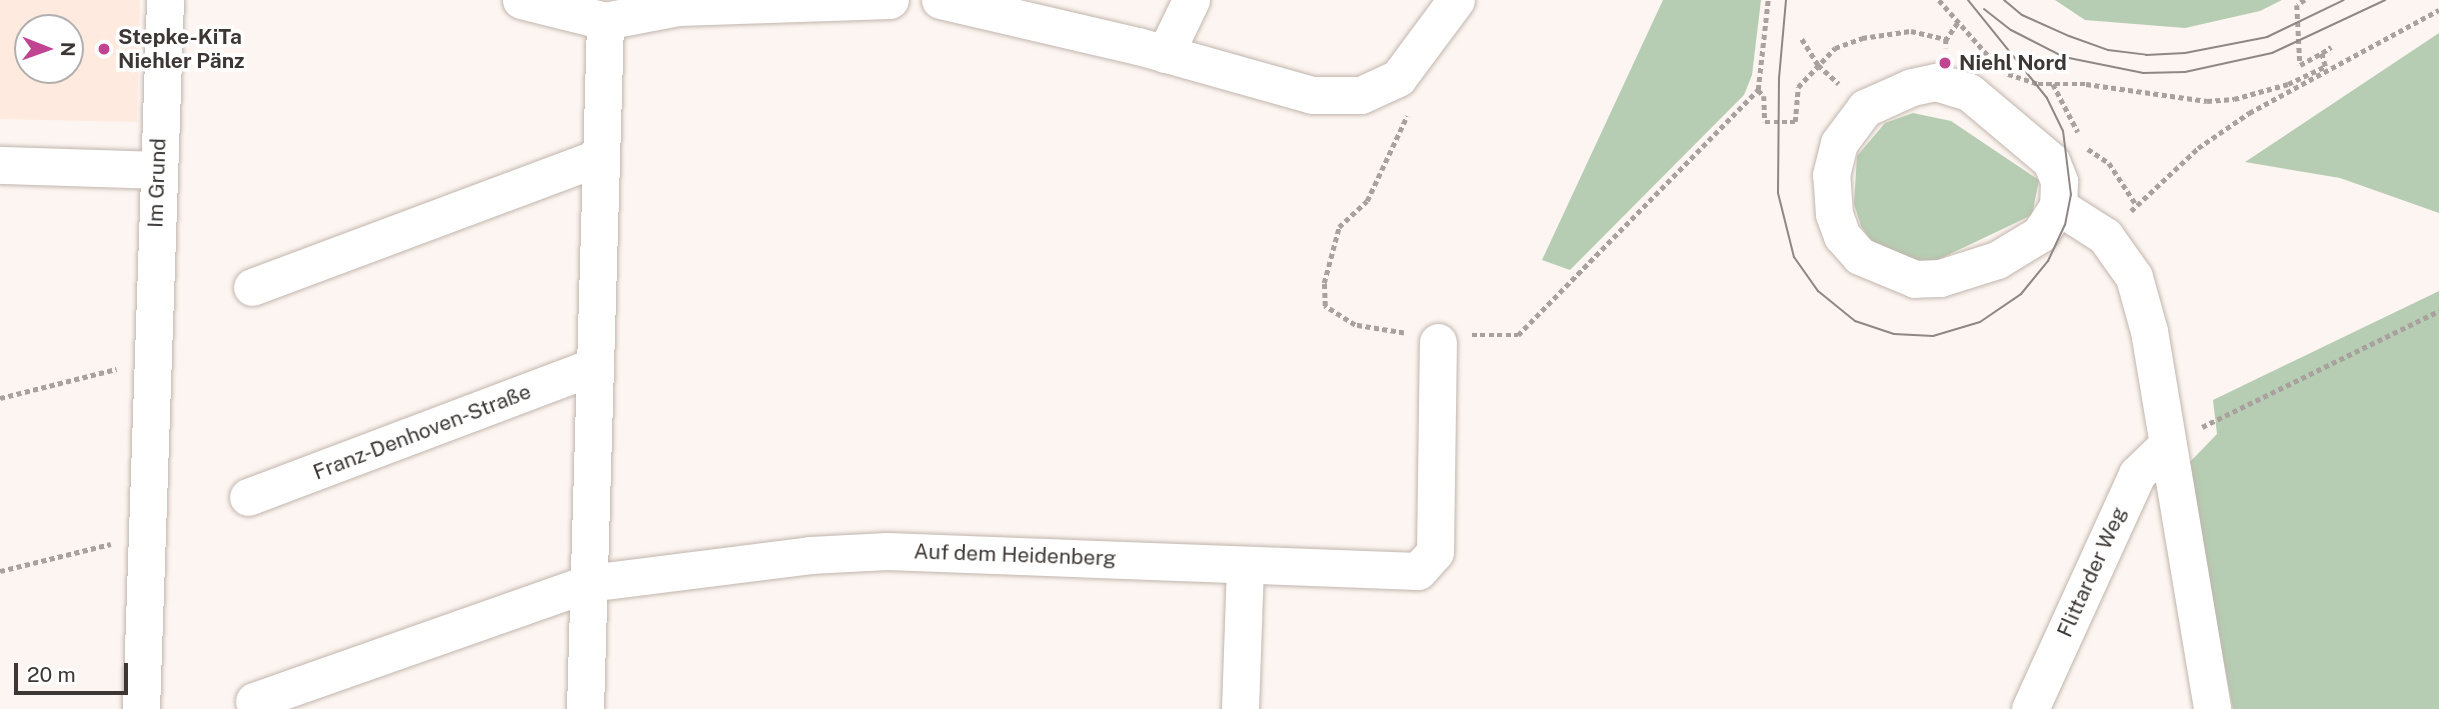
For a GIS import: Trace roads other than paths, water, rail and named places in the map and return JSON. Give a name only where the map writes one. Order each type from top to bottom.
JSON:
[{"type":"street","name":"Im Grund","points":[[141,709],[165,0]]},
{"type":"street","points":[[521,0],[605,21],[679,3],[890,0]]},
{"type":"street","points":[[940,0],[1165,54],[1312,95],[1361,94],[1398,78],[1456,0]]},
{"type":"street","points":[[1165,54],[1191,0]]},
{"type":"street","points":[[586,709],[599,158],[605,21]]},
{"type":"street","points":[[1924,83],[1956,85],[2051,161],[2059,181],[2058,206],[2040,234],[1997,260],[1940,278],[1915,279],[1860,256],[1842,236],[1834,214],[1831,175],[1839,143],[1865,108],[1924,83]]},
{"type":"street","points":[[252,287],[599,158]]},
{"type":"street","points":[[0,165],[158,170]]},
{"type":"street","points":[[2058,206],[2105,236],[2134,277],[2149,331],[2212,709]]},
{"type":"street","name":"Auf dem Heidenberg","points":[[589,583],[810,555],[887,551],[1418,571],[1434,552],[1438,337]]},
{"type":"street","name":"Franz-Denhoven-Straße","points":[[248,497],[595,366]]},
{"type":"street","name":"Flittarder Weg","points":[[2030,709],[2137,474],[2167,445]]},
{"type":"street","points":[[1240,709],[1245,565]]},
{"type":"street","points":[[254,701],[589,583]]},
{"type":"tram line","points":[[1786,0],[1779,78],[1778,193],[1794,257],[1818,291],[1855,321],[1894,334],[1933,336],[1980,322],[2021,294],[2048,261],[2065,225],[2071,195],[2063,131],[2047,98],[1968,0]]},
{"type":"tram line","points":[[2004,0],[2022,15],[2069,36],[2108,50],[2146,55],[2185,53],[2267,37],[2344,0]]},
{"type":"tram line","points":[[1984,9],[2011,30],[2064,57],[2143,73],[2185,72],[2272,53],[2385,0]]},
{"type":"place","name":"Stepke-KiTa Niehler Pänz","points":[[104,49]]},
{"type":"place","name":"Niehl Nord","points":[[1945,63]]}]
